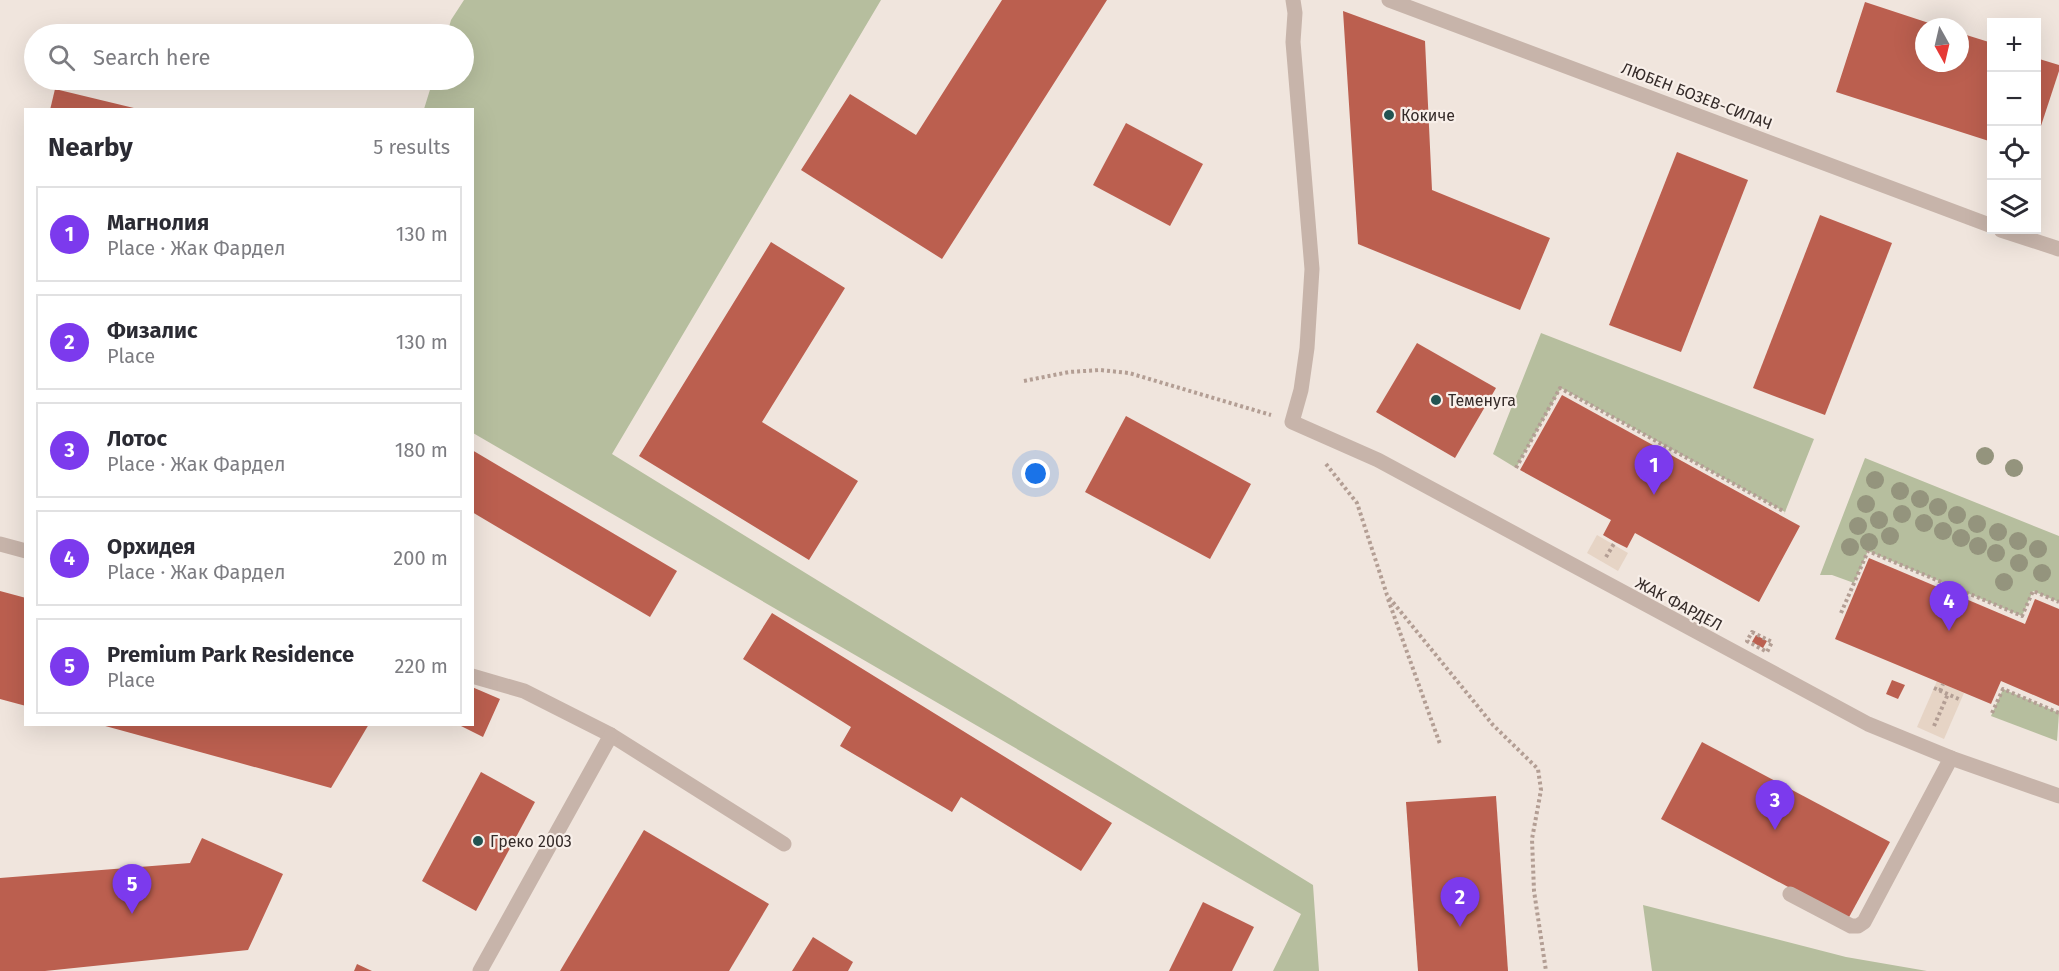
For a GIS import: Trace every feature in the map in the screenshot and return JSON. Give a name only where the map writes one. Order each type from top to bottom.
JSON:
[{"type":"street","points":[[1292,422],[1301,390],[1307,348],[1312,269],[1293,42],[1295,13],[1293,0]]},
{"type":"street","name":"ЛЮБЕН БОЗЕВ-СИЛАЧ","points":[[1389,0],[1987,224]]},
{"type":"street","points":[[2013,234],[2059,249]]},
{"type":"street","name":"ЖАК ФАРДЕЛ","points":[[1292,422],[1378,460],[1869,724],[1951,758],[2059,796]]},
{"type":"street","points":[[0,544],[24,550]]},
{"type":"street","points":[[474,677],[524,691],[611,735],[784,844]]},
{"type":"street","points":[[480,971],[611,735]]},
{"type":"street","points":[[1790,894],[1851,926],[1858,926],[1864,922],[1951,758]]},
{"type":"path","points":[[1024,381],[1069,372],[1100,369],[1130,373],[1292,422]]},
{"type":"path","points":[[1516,468],[1560,388],[1785,512]]},
{"type":"path","points":[[1321,458],[1357,503],[1440,744]]},
{"type":"path","points":[[1841,613],[1868,551],[2022,616],[2032,591],[2059,602]]},
{"type":"path","points":[[1387,595],[1493,725],[1538,769],[1541,790],[1532,839],[1534,880],[1546,971]]},
{"type":"path","points":[[1752,632],[1772,642]]},
{"type":"path","points":[[1940,691],[1943,684]]},
{"type":"path","points":[[1934,688],[1961,700]]},
{"type":"path","points":[[1992,713],[2003,689],[2059,712]]},
{"type":"path","points":[[1924,747],[1948,694]]},
{"type":"green space","points":[[464,0],[881,0],[612,454],[1313,885],[1319,971],[1273,971],[1301,914],[474,434],[474,108],[424,108],[430,90],[474,90],[474,24],[450,24]]},
{"type":"green space","points":[[1541,333],[1814,439],[1785,512],[1561,388],[1516,468],[1493,454]]},
{"type":"green space","points":[[1865,458],[2059,536],[2059,602],[2033,591],[2022,616],[1868,551],[1854,583],[1832,575],[1820,575]]},
{"type":"green space","points":[[2003,689],[2059,713],[2057,741],[1991,716]]},
{"type":"green space","points":[[1643,905],[1846,957],[1927,971],[1652,971]]},
{"type":"shaded area","points":[[1597,535],[1628,553],[1618,571],[1587,553]]},
{"type":"shaded area","points":[[1937,681],[1964,693],[1944,739],[1917,727]]},
{"type":"building","points":[[1002,0],[1107,0],[942,259],[801,170],[850,94],[916,135]]},
{"type":"building","points":[[1865,2],[1915,18],[1915,72],[1969,72],[1969,36],[1987,41],[1987,140],[1836,92]]},
{"type":"building","name":"Кокиче","points":[[1343,11],[1425,41],[1432,190],[1550,238],[1520,310],[1358,244]]},
{"type":"building","points":[[2041,60],[2059,65],[2041,126]]},
{"type":"building","points":[[55,90],[59,90],[134,108],[50,108]]},
{"type":"building","points":[[1126,123],[1203,164],[1170,226],[1093,185]]},
{"type":"building","points":[[1677,152],[1748,180],[1681,352],[1609,325]]},
{"type":"building","points":[[1820,215],[1892,243],[1825,415],[1753,388]]},
{"type":"building","points":[[771,242],[845,288],[762,422],[858,481],[809,560],[639,456]]},
{"type":"building","name":"Теменуга","points":[[1417,343],[1496,388],[1455,458],[1376,412]]},
{"type":"building","points":[[1562,395],[1800,526],[1759,602],[1635,533],[1627,548],[1615,542],[1603,535],[1611,520],[1520,470]]},
{"type":"building","points":[[1126,416],[1251,484],[1210,559],[1085,492]]},
{"type":"building","points":[[474,451],[677,571],[650,617],[474,513]]},
{"type":"building","points":[[1869,558],[2025,624],[2035,599],[2059,609],[2059,706],[2001,681],[1991,704],[1835,639]]},
{"type":"building","points":[[0,591],[24,597],[24,705],[0,699]]},
{"type":"building","points":[[772,613],[1112,823],[1081,871],[961,797],[952,812],[840,746],[851,727],[743,659]]},
{"type":"building","points":[[1756,635],[1767,641],[1763,648],[1752,642]]},
{"type":"building","points":[[1892,680],[1905,685],[1898,699],[1886,694]]},
{"type":"building","points":[[474,688],[500,699],[483,737],[461,726],[474,726]]},
{"type":"building","points":[[105,726],[368,726],[331,788]]},
{"type":"building","points":[[1702,742],[1890,842],[1848,919],[1661,819]]},
{"type":"building","name":"Греко 2003","points":[[481,772],[535,802],[476,911],[422,881]]},
{"type":"building","points":[[1496,796],[1508,971],[1418,971],[1406,802]]},
{"type":"building","points":[[644,830],[769,904],[729,971],[560,971]]},
{"type":"building","points":[[202,838],[283,874],[248,950],[45,971],[0,971],[0,878],[190,863]]},
{"type":"building","points":[[1203,902],[1254,927],[1232,971],[1169,971]]},
{"type":"building","points":[[813,937],[853,962],[848,971],[792,971]]},
{"type":"building","points":[[357,964],[372,971],[354,971]]},
{"type":"place","name":"Кокиче","points":[[1389,115]]},
{"type":"place","name":"Теменуга","points":[[1436,400]]},
{"type":"place","name":"Магнолия","points":[[1654,495]]},
{"type":"place","name":"Орхидея","points":[[1949,631]]},
{"type":"place","name":"Лотос","points":[[1775,830]]},
{"type":"place","name":"Греко 2003","points":[[478,841]]},
{"type":"place","name":"Premium Park Residence","points":[[132,914]]},
{"type":"place","name":"Физалис","points":[[1460,927]]}]
